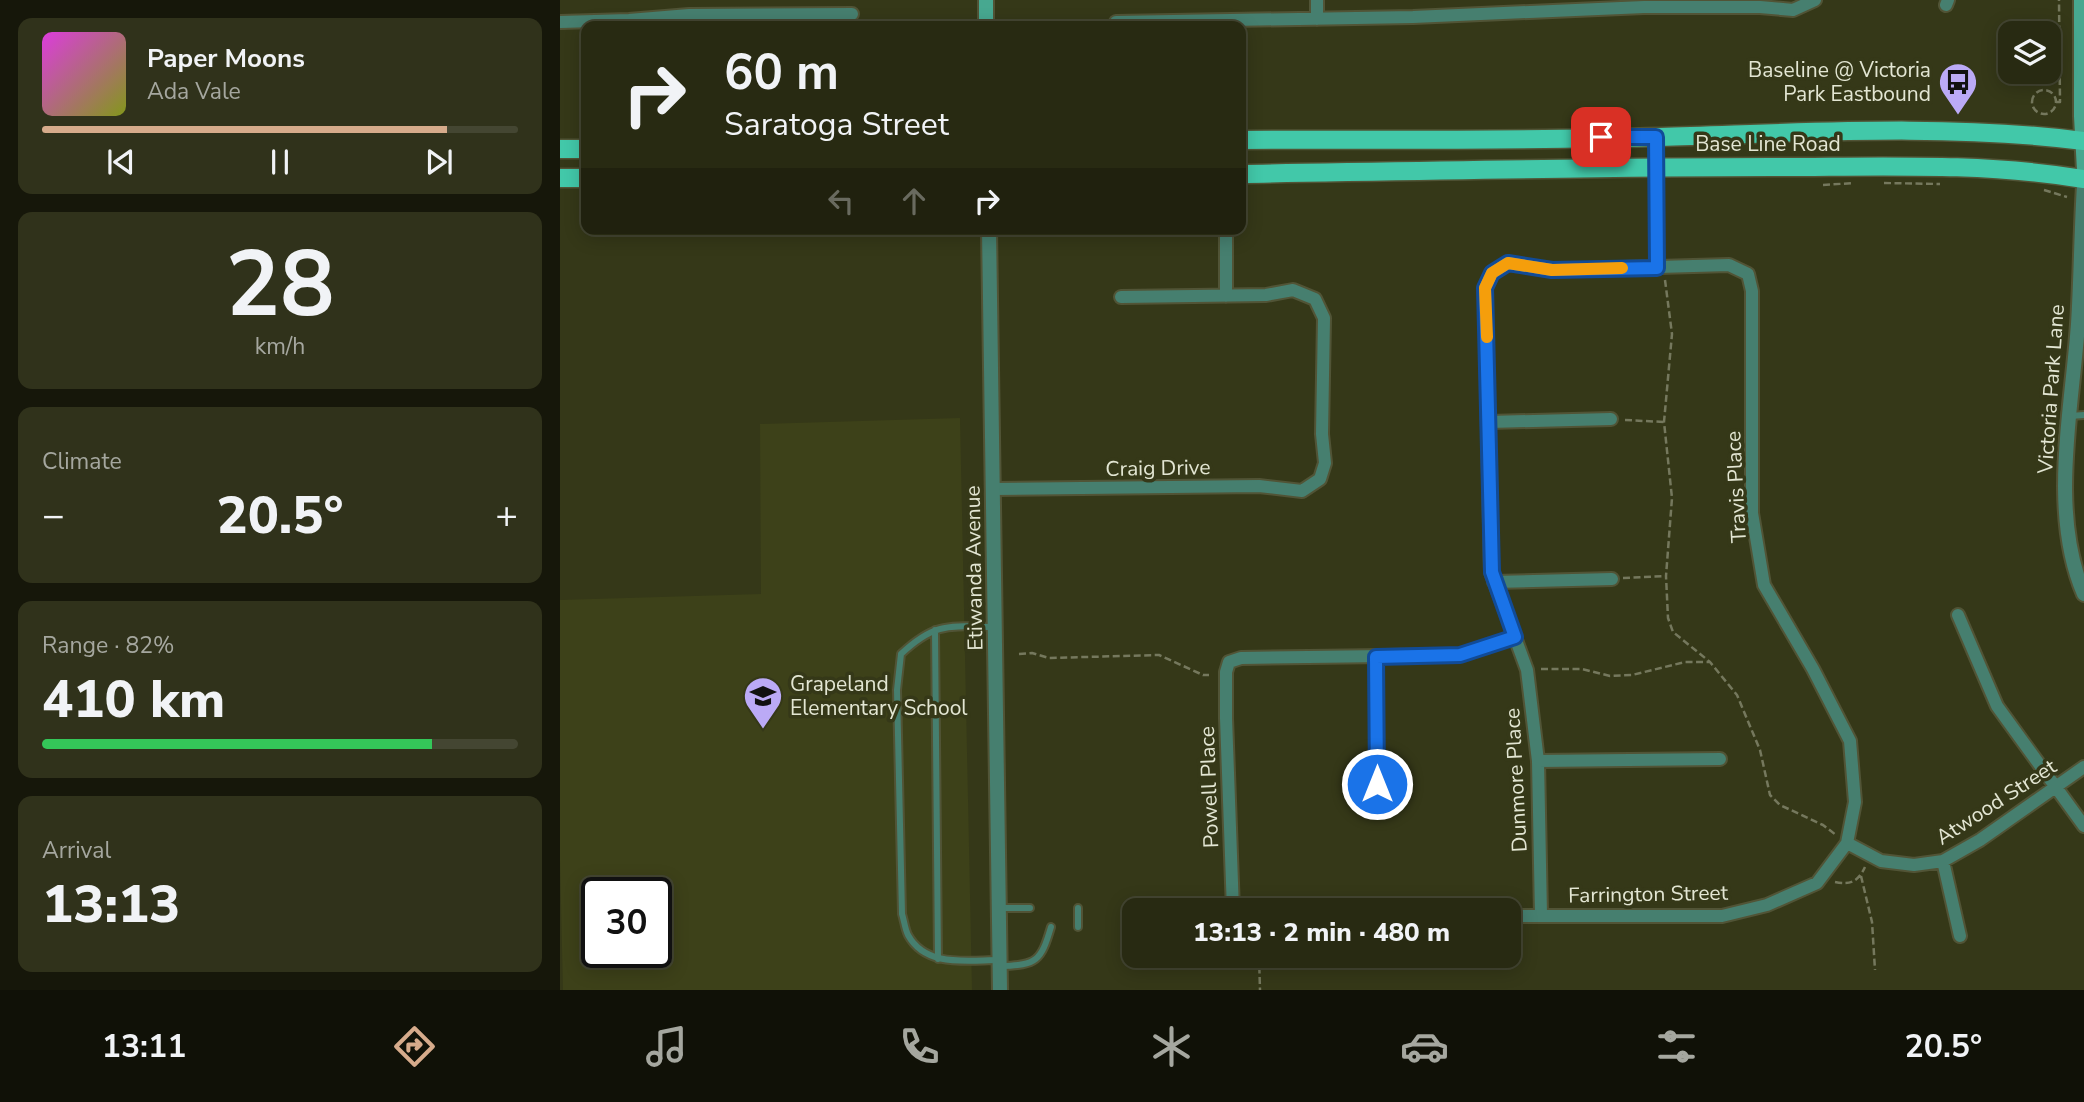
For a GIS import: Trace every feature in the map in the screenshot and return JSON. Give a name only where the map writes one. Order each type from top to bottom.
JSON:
[{"type":"main road","points":[[986,0],[986,21]]},
{"type":"main road","points":[[2081,0],[2084,170]]},
{"type":"main road","name":"Base Line Road","points":[[1246,140],[1656,137],[1937,130],[1995,132],[2083,141]]},
{"type":"main road","points":[[560,149],[581,149]]},
{"type":"main road","name":"Base Line Road","points":[[1246,174],[1655,167],[1948,167],[2084,178]]},
{"type":"main road","points":[[560,178],[581,178]]},
{"type":"street","points":[[1317,0],[1318,19]]},
{"type":"street","points":[[1183,21],[1413,17],[1644,7],[1760,7],[1793,10],[1815,0]]},
{"type":"street","points":[[594,21],[690,15],[852,14]]},
{"type":"street","points":[[560,22],[581,21]]},
{"type":"street","points":[[1656,137],[1657,268]]},
{"type":"street","name":"Victoria Park Lane","points":[[2084,186],[2077,416],[2065,480],[2070,542],[2084,594]]},
{"type":"street","name":"Etiwanda Avenue","points":[[989,235],[1000,990]]},
{"type":"street","points":[[1121,297],[1226,296],[1226,235]]},
{"type":"street","name":"Dunmore Place","points":[[1541,915],[1538,761],[1527,670],[1492,572],[1485,288],[1492,273],[1508,263],[1552,270],[1657,268]]},
{"type":"street","name":"Travis Place","points":[[1657,268],[1729,265],[1748,274],[1752,290],[1752,513],[1764,585],[1813,669],[1850,741],[1855,802],[1847,843]]},
{"type":"street","name":"Craig Drive","points":[[994,489],[1259,486],[1302,491],[1320,480],[1325,463],[1322,409],[1324,318],[1315,299],[1293,290],[1266,295],[1226,296]]},
{"type":"street","points":[[1489,422],[1611,419]]},
{"type":"street","points":[[1494,582],[1612,579]]},
{"type":"street","points":[[1958,615],[1997,706],[2084,826]]},
{"type":"street","points":[[1377,810],[1376,657],[1460,655],[1515,637]]},
{"type":"street","name":"Powell Place","points":[[1233,898],[1226,718],[1226,672],[1229,662],[1241,658],[1376,657]]},
{"type":"street","points":[[1538,761],[1720,759]]},
{"type":"street","name":"Atwood Street","points":[[1847,843],[1881,861],[1914,865],[1943,861],[1980,840],[2084,767]]},
{"type":"street","name":"Farrington Street","points":[[1521,916],[1722,916],[1767,905],[1817,883],[1847,843]]},
{"type":"street","points":[[1943,861],[1960,936]]},
{"type":"lane","points":[[996,627],[950,626],[935,630],[920,636],[901,654],[897,690],[902,914],[908,935],[920,949],[938,959],[1026,965],[1043,953],[1051,928]]},
{"type":"lane","points":[[935,630],[938,959]]},
{"type":"lane","points":[[999,908],[1030,908]]},
{"type":"lane","points":[[1077,927],[1078,908]]},
{"type":"path","points":[[2056,102],[2052,93],[2045,90],[2037,92],[2032,102],[2035,110],[2046,114],[2053,111],[2056,102],[2060,102],[2059,0]]},
{"type":"path","points":[[1823,185],[1856,182]]},
{"type":"path","points":[[1881,182],[1949,184]]},
{"type":"path","points":[[2033,188],[2067,197]]},
{"type":"path","points":[[1665,280],[1672,334],[1664,422],[1672,498],[1666,605],[1673,632],[1721,673],[1741,705],[1760,750],[1770,795],[1780,805],[1823,825],[1847,843]]},
{"type":"path","points":[[1611,419],[1664,422]]},
{"type":"path","points":[[1612,579],[1666,576]]},
{"type":"path","points":[[1019,654],[1032,653],[1049,658],[1159,655],[1203,675],[1209,675]]},
{"type":"path","points":[[1527,670],[1582,669],[1610,676],[1632,676],[1685,662],[1710,662]]},
{"type":"path","points":[[1835,882],[1854,882],[1865,867]]},
{"type":"path","points":[[1861,876],[1872,922],[1875,970]]},
{"type":"path","points":[[1259,968],[1260,990]]},
{"type":"shaded area","name":"Grapeland Elementary School","points":[[960,418],[972,990],[563,990],[560,600],[761,594],[760,424]]},
{"type":"slow traffic","points":[[1487,337],[1485,288],[1492,273],[1508,263],[1552,270],[1622,268]]},
{"type":"place","name":"Baseline @ Victoria Park Eastbound","points":[[1958,116]]},
{"type":"place","name":"Grapeland Elementary School","points":[[763,730]]},
{"type":"route","points":[[1377,784],[1376,657],[1460,655],[1515,637],[1492,572],[1485,288],[1492,273],[1508,263],[1552,270],[1657,268],[1656,137],[1601,137]]}]
